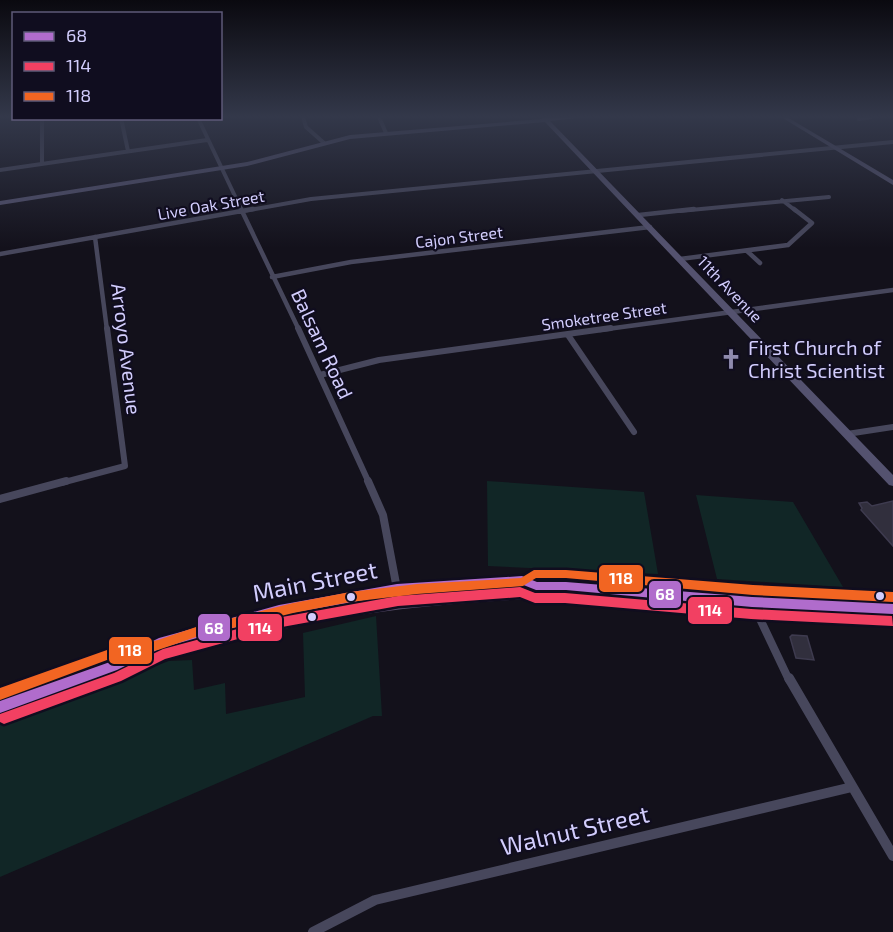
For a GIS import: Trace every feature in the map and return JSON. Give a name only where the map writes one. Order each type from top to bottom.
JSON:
[{"type":"main road","name":"Main Street","points":[[0,707],[110,667],[159,642],[198,630],[279,610],[397,589],[522,580],[536,586],[566,586],[752,602],[893,609]]},
{"type":"main road","name":"Main Street","points":[[110,667],[161,657],[199,644],[295,620],[351,609],[418,601],[528,594],[536,586]]},
{"type":"main road","points":[[295,620],[322,610],[385,597],[397,589]]},
{"type":"street","points":[[0,170],[65,160]]},
{"type":"street","name":"Balsam Road","points":[[218,160],[383,514],[397,589]]},
{"type":"street","points":[[0,203],[266,160]]},
{"type":"street","name":"11th Avenue","points":[[584,160],[893,482]]},
{"type":"street","name":"Live Oak Street","points":[[0,254],[310,199],[698,160]]},
{"type":"street","points":[[854,160],[893,183]]},
{"type":"street","points":[[639,216],[829,197]]},
{"type":"street","points":[[680,259],[788,245],[812,223],[782,200]]},
{"type":"street","name":"Cajon Street","points":[[272,277],[351,262],[650,227]]},
{"type":"street","name":"Arroyo Avenue","points":[[0,500],[125,466],[95,237]]},
{"type":"street","points":[[747,251],[760,263]]},
{"type":"street","name":"Smoketree Street","points":[[320,375],[379,360],[893,290]]},
{"type":"street","points":[[568,334],[634,432]]},
{"type":"street","points":[[847,434],[893,427]]},
{"type":"street","points":[[752,602],[792,685],[893,856]]},
{"type":"street","name":"Walnut Street","points":[[314,932],[375,900],[852,787]]},
{"type":"green space","points":[[487,481],[644,492],[658,574],[488,566]]},
{"type":"green space","points":[[696,495],[793,502],[843,587],[717,579]]},
{"type":"green space","points":[[376,616],[382,716],[373,716],[0,877],[0,724],[169,661],[192,660],[194,690],[225,683],[226,714],[305,697],[303,633]]},
{"type":"building","points":[[893,501],[893,546],[861,510],[859,503],[867,502],[872,506]]},
{"type":"building","points":[[792,635],[807,636],[814,660],[796,658],[790,637]]},
{"type":"transit line","name":"118","points":[[0,694],[107,655],[158,645],[196,632],[293,608],[350,597],[417,589],[523,582],[534,574],[566,574],[753,590],[893,597]]},
{"type":"transit line","name":"68","points":[[0,707],[113,666],[159,643],[279,610],[397,589],[522,580],[536,586],[566,586],[752,602],[893,609]]},
{"type":"transit line","name":"114","points":[[4,718],[117,677],[163,654],[282,622],[398,601],[520,592],[535,598],[565,598],[751,614],[892,621]]},
{"type":"place","name":"First Church of Christ Scientist","points":[[731,359]]}]
